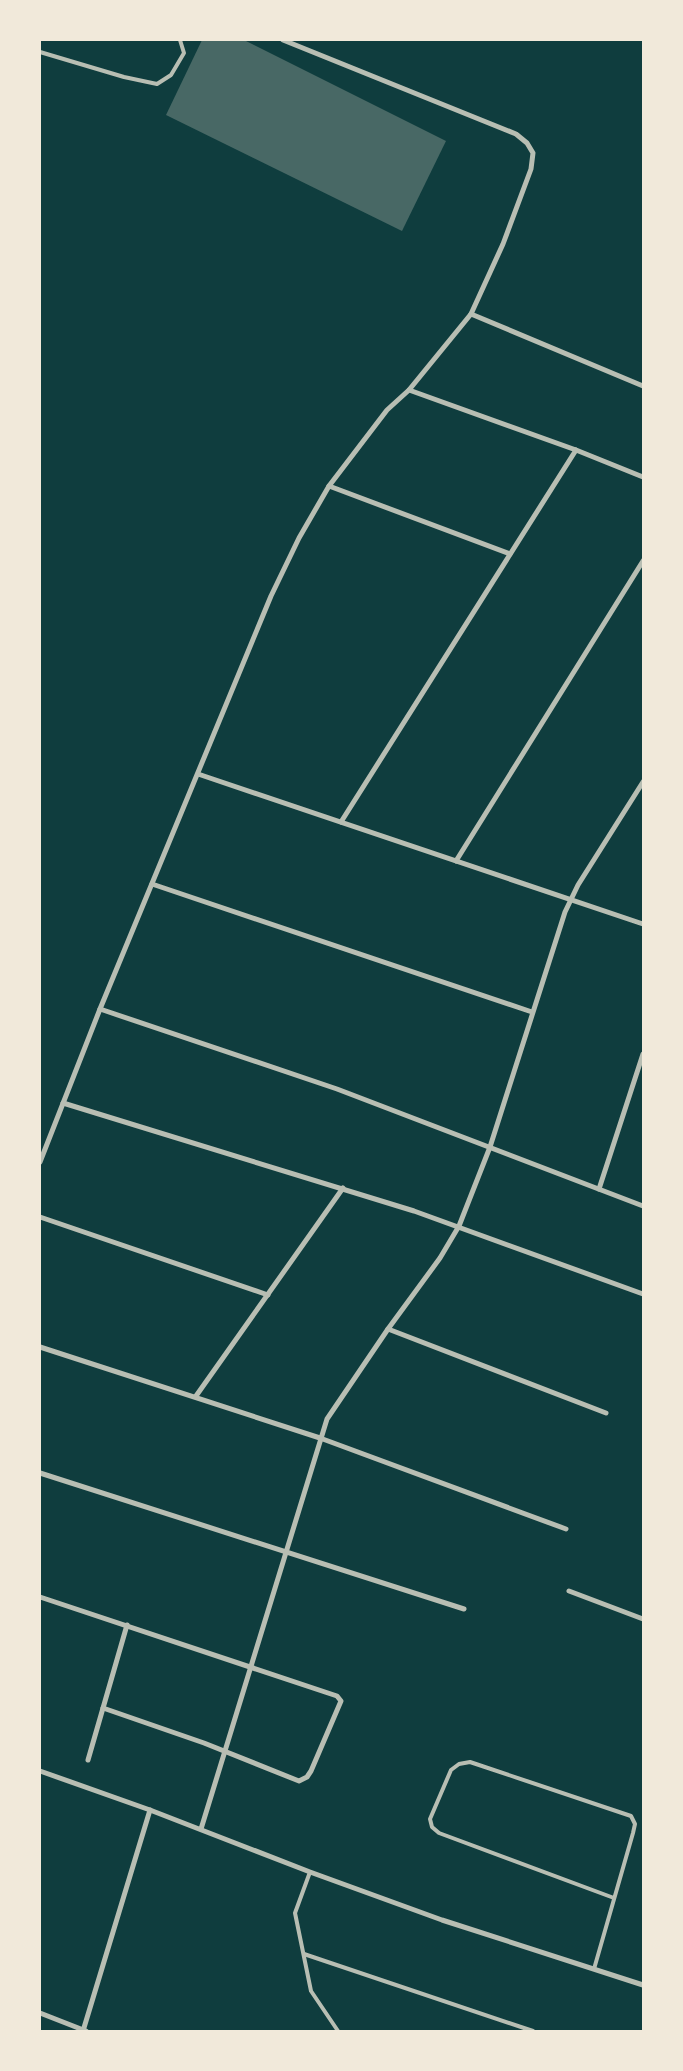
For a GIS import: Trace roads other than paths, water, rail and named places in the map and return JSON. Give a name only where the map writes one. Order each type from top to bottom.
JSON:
[{"type":"street","points":[[40,1162],[100,1009],[271,596],[329,486],[387,410],[410,390],[471,314],[503,244],[531,169],[533,153],[527,143],[516,134],[283,40]]},
{"type":"street","points":[[471,314],[643,386]]},
{"type":"street","points":[[410,390],[576,450],[643,477]]},
{"type":"street","points":[[341,822],[576,450]]},
{"type":"street","points":[[329,486],[510,554]]},
{"type":"street","points":[[456,861],[643,561]]},
{"type":"street","points":[[198,774],[643,924]]},
{"type":"street","points":[[200,1829],[327,1419],[339,1398],[440,1258],[459,1226],[490,1147],[559,928],[570,900],[643,782]]},
{"type":"street","points":[[152,884],[532,1012]]},
{"type":"street","points":[[100,1009],[276,1067],[643,1206]]},
{"type":"street","points":[[599,1189],[643,1054]]},
{"type":"street","points":[[63,1103],[343,1188],[459,1226],[643,1294]]},
{"type":"street","points":[[196,1396],[343,1188]]},
{"type":"street","points":[[40,1217],[268,1295]]},
{"type":"street","points":[[388,1329],[606,1413]]},
{"type":"street","points":[[40,1347],[196,1396],[320,1438],[566,1529]]},
{"type":"street","points":[[40,1473],[464,1609]]},
{"type":"street","points":[[569,1592],[643,1619]]},
{"type":"street","points":[[40,1597],[337,1696],[341,1701],[310,1771],[304,1780],[299,1781],[225,1751],[103,1708]]},
{"type":"street","points":[[88,1760],[127,1625]]},
{"type":"street","points":[[40,1771],[150,1810],[310,1872],[442,1920],[643,1985]]},
{"type":"street","points":[[40,2013],[84,2031],[150,1810]]},
{"type":"lane","points":[[40,52],[124,78],[157,84],[171,76],[184,53],[180,40]]},
{"type":"lane","points":[[594,1969],[633,1833],[634,1824],[631,1816],[470,1762],[459,1764],[451,1770],[430,1819],[432,1827],[439,1833],[614,1898]]},
{"type":"lane","points":[[310,1872],[296,1914],[311,1991],[338,2031]]},
{"type":"lane","points":[[304,1954],[533,2031]]}]
